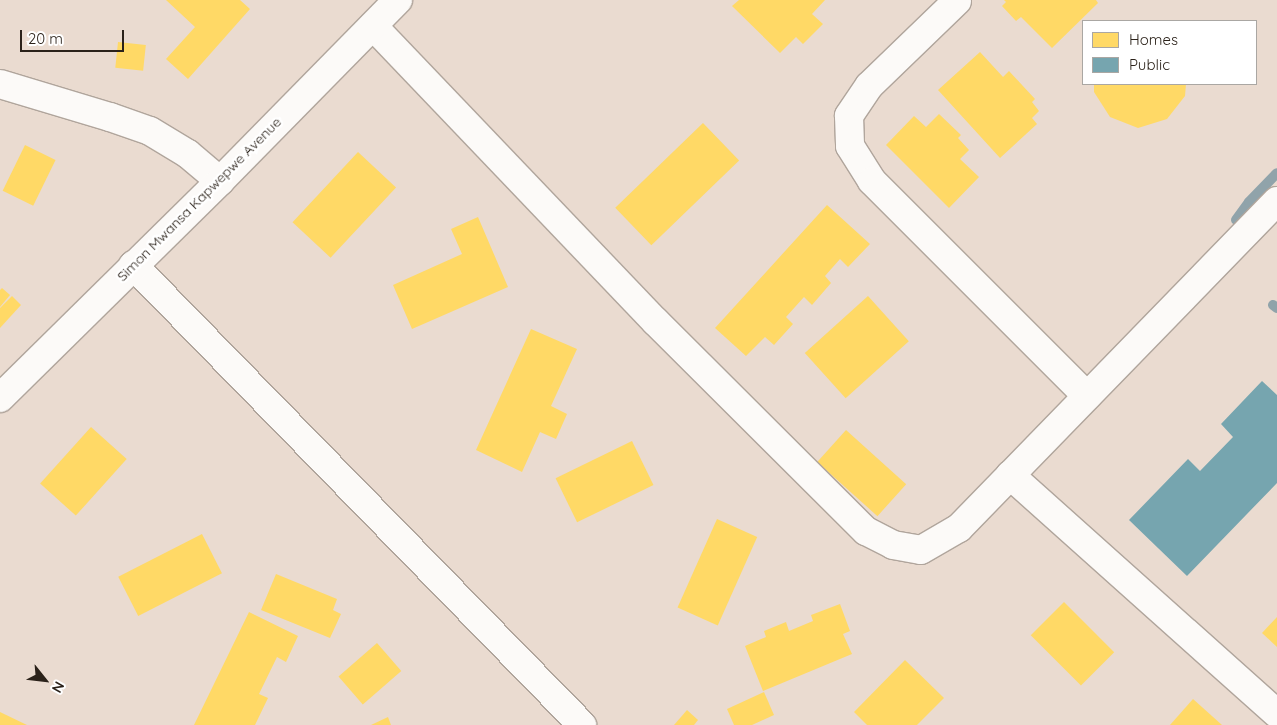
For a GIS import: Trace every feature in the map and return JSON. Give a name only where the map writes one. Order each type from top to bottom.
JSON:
[{"type":"street","name":"Simon Mwansa Kapwepwe Avenue","points":[[0,398],[132,264],[220,181],[398,0]]},
{"type":"street","points":[[957,1],[869,86],[849,116],[850,146],[872,181],[1087,396]]},
{"type":"street","points":[[372,26],[655,321],[866,531],[893,545],[921,550],[959,528],[1277,201]]},
{"type":"street","points":[[0,84],[110,116],[150,132],[188,154],[220,181]]},
{"type":"street","points":[[132,264],[582,725]]},
{"type":"street","points":[[1010,475],[1277,714]]},
{"type":"building: Homes","points":[[166,0],[240,0],[250,9],[188,79],[166,59],[195,27]]},
{"type":"building: Homes","points":[[739,0],[825,0],[812,14],[823,24],[803,44],[796,37],[780,53],[732,6]]},
{"type":"building: Homes","points":[[1004,0],[1096,0],[1098,3],[1052,48],[1021,17],[1016,21],[1002,6],[1006,2]]},
{"type":"building: Homes","points":[[118,42],[146,45],[143,71],[115,68]]},
{"type":"building: Homes","points":[[980,52],[1003,77],[1009,71],[1035,99],[1032,102],[1039,111],[1032,118],[1037,124],[1000,158],[938,90]]},
{"type":"building: Homes","points":[[1094,85],[1186,85],[1185,96],[1167,119],[1138,128],[1110,117],[1094,92]]},
{"type":"building: Homes","points":[[939,114],[961,135],[958,138],[969,150],[960,159],[979,177],[949,208],[886,145],[914,116],[926,127]]},
{"type":"building: Homes","points":[[703,123],[739,160],[651,245],[615,208]]},
{"type":"building: Homes","points":[[25,145],[56,160],[33,206],[3,191]]},
{"type":"building: Homes","points":[[358,152],[396,187],[331,258],[293,222]]},
{"type":"building: Homes","points":[[827,205],[870,244],[848,267],[840,259],[825,276],[831,283],[812,305],[804,297],[786,317],[793,324],[774,345],[765,337],[746,356],[715,328]]},
{"type":"building: Homes","points":[[478,217],[508,287],[412,329],[393,285],[462,254],[451,229]]},
{"type":"building: Homes","points":[[2,288],[10,295],[0,307],[0,290]]},
{"type":"building: Homes","points":[[12,296],[21,305],[0,328],[0,308]]},
{"type":"building: Homes","points":[[868,296],[909,341],[846,398],[805,353]]},
{"type":"building: Homes","points":[[531,329],[577,349],[551,406],[567,414],[556,439],[540,432],[522,472],[476,450]]},
{"type":"building: Homes","points":[[91,427],[127,459],[76,516],[40,483]]},
{"type":"building: Homes","points":[[846,430],[906,484],[877,516],[817,462]]},
{"type":"building: Homes","points":[[632,441],[653,485],[577,522],[556,478]]},
{"type":"building: Homes","points":[[717,519],[757,537],[718,626],[678,608]]},
{"type":"building: Homes","points":[[202,534],[222,573],[138,616],[118,577]]},
{"type":"building: Homes","points":[[276,574],[337,599],[333,610],[341,614],[330,638],[261,610]]},
{"type":"building: Homes","points":[[1064,602],[1114,652],[1081,685],[1031,635]]},
{"type":"building: Homes","points":[[840,604],[850,631],[843,634],[852,654],[763,691],[745,646],[766,637],[764,631],[786,622],[789,631],[813,621],[811,615]]},
{"type":"building: Homes","points":[[249,612],[298,636],[286,662],[277,657],[259,694],[268,698],[255,725],[194,725]]},
{"type":"building: Homes","points":[[1277,617],[1277,647],[1262,633]]},
{"type":"building: Homes","points":[[377,643],[401,671],[363,704],[339,676]]},
{"type":"building: Homes","points":[[905,660],[944,698],[917,725],[867,725],[854,712]]},
{"type":"building: Homes","points":[[764,692],[774,715],[752,725],[734,725],[727,709]]},
{"type":"building: Homes","points":[[1193,699],[1222,725],[1170,725]]},
{"type":"building: Homes","points":[[687,710],[698,720],[694,725],[674,725]]},
{"type":"building: Homes","points":[[0,712],[27,725],[0,725]]},
{"type":"building: Homes","points":[[388,717],[391,725],[371,725]]},
{"type":"building: Public","points":[[1262,381],[1277,395],[1277,483],[1187,576],[1129,520],[1188,459],[1200,471],[1233,437],[1221,424]]},
{"type":"waterway","points":[[1236,220],[1249,202],[1277,173]]},
{"type":"waterway","points":[[1273,305],[1277,308]]}]
